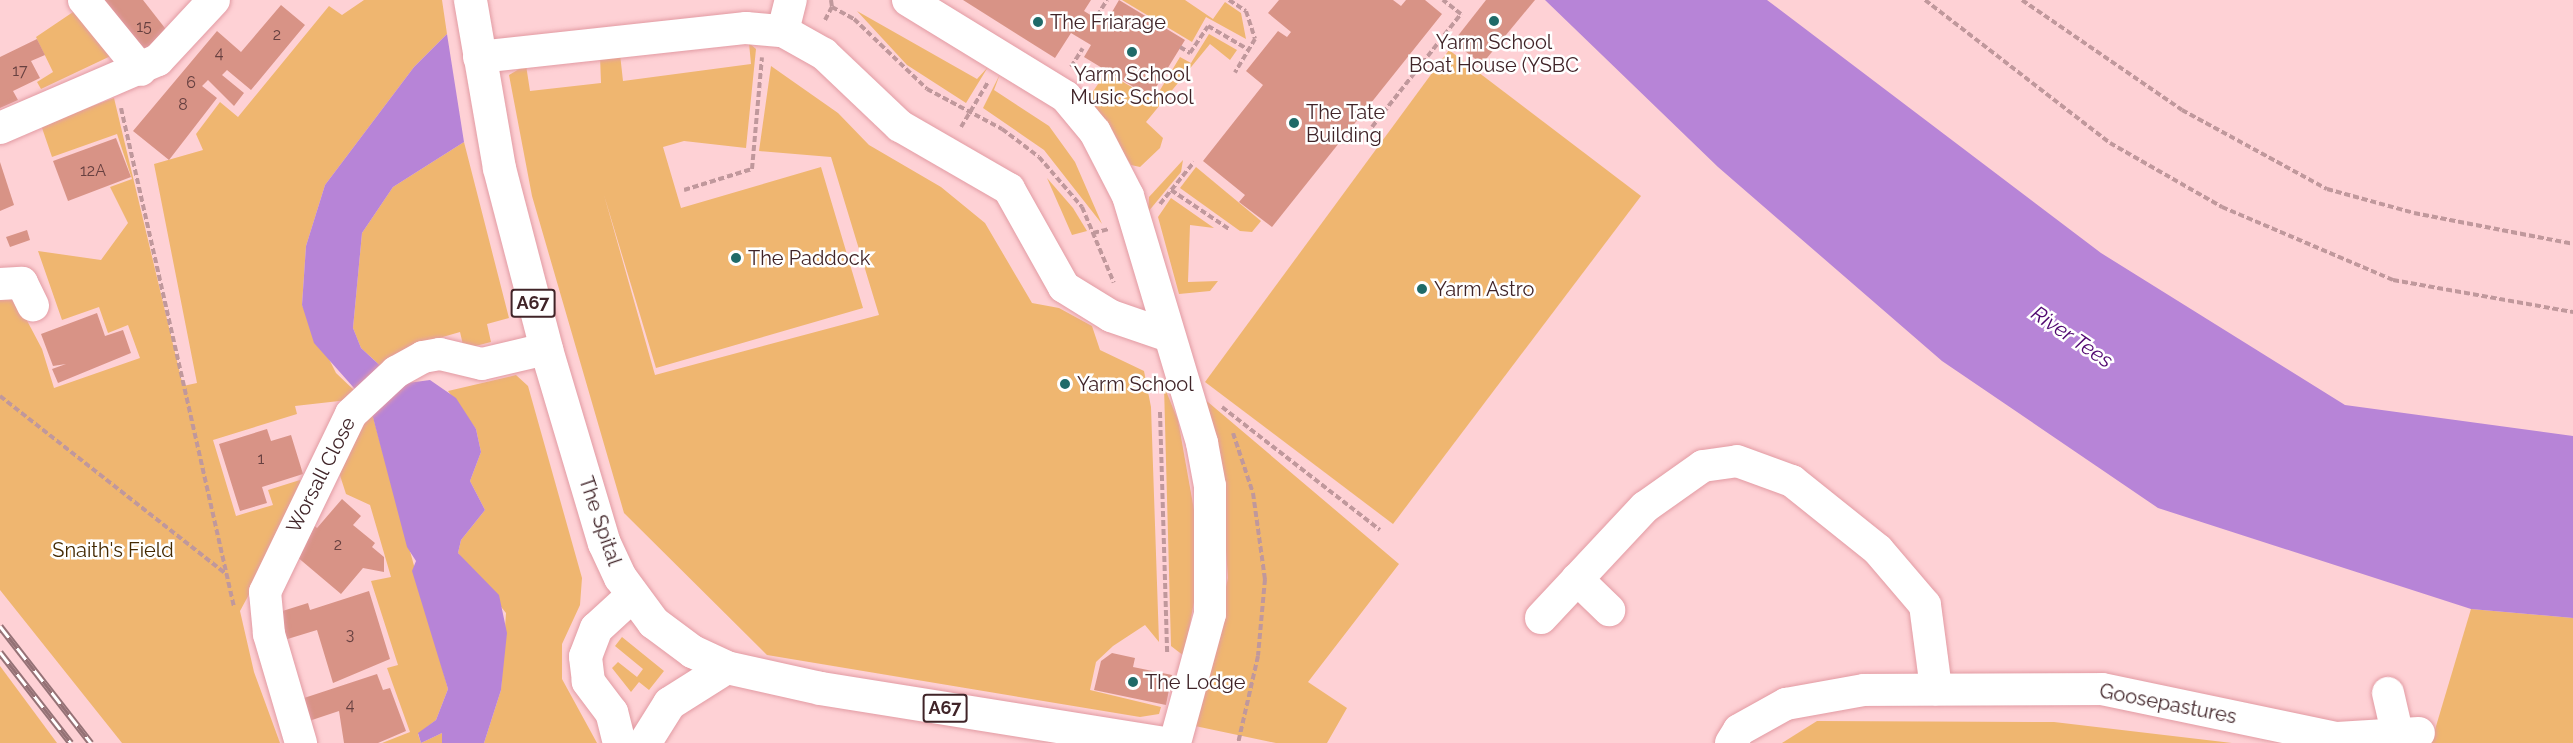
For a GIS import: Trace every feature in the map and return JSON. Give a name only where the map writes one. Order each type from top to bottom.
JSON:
[{"type":"main road","name":"The Spital","points":[[470,0],[501,179],[546,349],[604,543],[632,595],[673,638],[726,667],[820,688],[1164,743]]},
{"type":"main road","points":[[619,743],[610,712],[588,681],[585,656],[596,628],[632,595]]},
{"type":"main road","points":[[644,743],[669,704],[726,667]]},
{"type":"street","points":[[84,0],[141,70]]},
{"type":"street","points":[[0,128],[141,70],[174,47],[214,0]]},
{"type":"street","points":[[773,29],[791,0]]},
{"type":"street","points":[[908,0],[1056,90],[1085,117],[1128,196],[1206,461],[1213,574],[1195,680],[1175,743]]},
{"type":"street","points":[[479,57],[773,29],[812,45],[900,126],[1009,189],[1064,287],[1111,316],[1169,336]]},
{"type":"street","points":[[0,284],[22,283],[33,306]]},
{"type":"street","name":"Worsall Close","points":[[301,743],[266,622],[265,592],[343,428],[361,403],[396,372],[435,354],[482,364],[546,349]]},
{"type":"street","points":[[1541,618],[1645,507],[1703,466],[1737,461],[1792,481],[1878,550],[1925,605],[1936,689]]},
{"type":"street","points":[[1576,579],[1609,610]]},
{"type":"street","name":"Goosepastures","points":[[1731,743],[1739,730],[1786,704],[1864,690],[2102,689],[2337,738],[2408,732],[2388,693]]},
{"type":"path","points":[[812,45],[832,7],[831,0]]},
{"type":"path","points":[[1097,16],[1107,0]]},
{"type":"path","points":[[1229,0],[1246,11],[1255,39],[1235,72]]},
{"type":"path","points":[[1372,127],[1461,14],[1443,0]]},
{"type":"path","points":[[1925,0],[2110,143],[2222,207],[2393,280],[2573,312]]},
{"type":"path","points":[[2022,0],[2182,110],[2327,189],[2414,213],[2573,244]]},
{"type":"path","points":[[832,7],[870,30],[903,71],[927,89],[1002,129],[1039,157],[1082,207],[1117,289]]},
{"type":"path","points":[[1180,47],[1190,53],[1208,26],[1249,50]]},
{"type":"path","points":[[684,190],[752,168],[773,29]]},
{"type":"path","points":[[120,104],[237,619]]},
{"type":"path","points":[[1157,208],[1194,162]]},
{"type":"path","points":[[1171,190],[1229,229]]},
{"type":"path","points":[[0,396],[226,574]]},
{"type":"path","points":[[1211,399],[1380,530]]},
{"type":"path","points":[[1159,405],[1166,648],[1171,663]]},
{"type":"path","points":[[1221,406],[1253,493],[1265,579],[1258,656],[1238,743]]},
{"type":"green space","name":"Snaith's Field","points":[[364,0],[442,0],[447,34],[414,67],[325,185],[306,246],[302,305],[336,373],[357,393],[348,400],[295,406],[297,414],[213,440],[236,516],[273,505],[268,490],[300,480],[304,493],[240,611],[254,672],[280,743],[122,743],[0,590],[0,292],[13,294],[42,349],[54,388],[140,358],[128,325],[108,333],[99,307],[62,320],[38,251],[101,260],[128,223],[110,187],[132,179],[117,134],[52,157],[41,125],[114,98],[183,386],[197,383],[154,164],[203,150],[196,134],[220,102],[238,117],[329,6],[342,15]]},
{"type":"green space","points":[[1122,0],[1185,0],[1213,19],[1225,2],[1241,13],[1246,39],[1206,17],[1192,42]]},
{"type":"green space","points":[[79,8],[117,53],[41,89],[37,82],[53,72],[36,37]]},
{"type":"green space","points":[[857,11],[977,79],[988,67],[966,103],[907,65]]},
{"type":"green space","points":[[1209,34],[1237,50],[1230,60],[1210,44],[1146,122],[1163,138],[1160,148],[1140,167],[1131,165],[1088,99],[1106,72],[1154,100],[1180,57],[1191,63]]},
{"type":"green space","points":[[749,43],[756,49],[746,148],[684,141],[663,147],[681,208],[821,167],[863,308],[656,368],[604,195],[655,375],[879,315],[831,157],[759,151],[771,66],[838,113],[869,145],[941,187],[985,223],[1032,303],[1059,308],[1092,326],[1100,350],[1144,371],[1151,407],[1159,642],[1145,625],[1113,646],[1096,662],[1090,690],[1161,707],[1159,714],[1140,717],[767,655],[624,513],[532,196],[509,75],[526,65],[530,91],[601,83],[600,56],[620,54],[623,81],[751,64]]},
{"type":"green space","name":"Yarm Astro","points":[[1449,50],[1641,196],[1393,524],[1205,382]]},
{"type":"green space","points":[[1000,74],[994,90],[1049,126],[1075,162],[1102,224],[1044,150],[983,108]]},
{"type":"green space","points":[[464,142],[509,318],[487,324],[491,342],[464,349],[460,332],[415,345],[385,370],[361,348],[353,328],[362,233],[393,187]]},
{"type":"green space","points":[[1183,160],[1181,172],[1148,212],[1149,197]]},
{"type":"green space","points":[[1196,167],[1261,221],[1252,232],[1240,231],[1180,188]]},
{"type":"green space","points":[[1047,178],[1073,208],[1087,231],[1072,235]]},
{"type":"green space","points":[[1171,198],[1214,228],[1190,225],[1188,282],[1218,281],[1210,291],[1179,294],[1158,217]]},
{"type":"green space","points":[[516,375],[528,386],[582,578],[580,605],[562,644],[562,679],[597,743],[484,743],[501,690],[506,613],[458,553],[461,540],[485,510],[470,481],[481,452],[476,429],[448,391]]},
{"type":"green space","points":[[1164,386],[1178,420],[1194,510],[1194,602],[1184,656],[1171,646]]},
{"type":"green space","points":[[1202,397],[1399,564],[1308,682],[1347,708],[1327,743],[1276,743],[1195,726],[1228,578],[1221,483]]},
{"type":"green space","points":[[370,406],[448,689],[436,720],[418,734],[421,743],[382,743],[410,732],[387,668],[398,665],[371,581],[391,577],[370,505],[346,494],[336,463]]},
{"type":"green space","points":[[2471,609],[2573,618],[2573,743],[2431,743]]},
{"type":"green space","points":[[622,637],[664,671],[649,690],[639,682],[631,692],[612,668],[618,662],[637,677],[643,669],[615,646]]},
{"type":"green space","points":[[0,666],[57,743],[0,743]]},
{"type":"green space","points":[[1817,721],[2054,722],[2232,743],[1782,743]]},
{"type":"green space","points":[[442,733],[442,743],[421,743]]},
{"type":"water","name":"River Tees","points":[[1545,0],[1767,0],[2101,253],[2345,405],[2573,436],[2573,618],[2471,609],[2158,508],[1942,361],[1718,167]]},
{"type":"water","points":[[447,34],[464,142],[393,187],[362,233],[353,328],[361,348],[400,384],[430,380],[456,398],[476,429],[481,452],[470,481],[485,510],[461,540],[458,553],[499,595],[507,633],[501,690],[484,743],[442,743],[442,733],[421,743],[418,733],[436,720],[448,689],[412,571],[416,561],[407,547],[370,406],[314,343],[302,305],[306,246],[325,185],[414,67]]},
{"type":"building","points":[[102,0],[143,0],[168,32],[140,52]]},
{"type":"building","name":"Yarm School Music School","points":[[963,0],[1091,0],[1084,11],[1105,24],[1119,0],[1185,40],[1150,97],[1084,57],[1091,45],[1071,33],[1055,58]]},
{"type":"building","name":"The Tate Building","points":[[1279,0],[1393,0],[1401,6],[1406,0],[1425,0],[1442,14],[1272,227],[1239,202],[1245,195],[1203,161],[1263,85],[1246,71],[1278,31],[1287,37],[1291,32],[1268,13]]},
{"type":"building","name":"Yarm School Boat House (YSBC","points":[[1486,0],[1535,0],[1482,64],[1453,42]]},
{"type":"building","points":[[281,5],[305,25],[251,90],[227,70],[222,75],[244,93],[234,106],[208,80],[202,86],[217,98],[169,160],[133,131],[217,31],[241,52]]},
{"type":"building","points":[[37,39],[45,55],[31,61],[40,78],[13,91],[18,100],[0,108],[0,57]]},
{"type":"building","points":[[116,138],[131,177],[68,201],[53,161]]},
{"type":"building","points":[[0,162],[14,205],[0,211]]},
{"type":"building","points":[[27,230],[30,240],[10,247],[6,237]]},
{"type":"building","points":[[97,313],[105,336],[123,330],[131,353],[58,383],[52,369],[66,364],[53,366],[41,334]]},
{"type":"building","points":[[267,429],[271,441],[291,435],[303,474],[262,487],[267,503],[240,511],[219,444]]},
{"type":"building","points":[[342,499],[361,516],[353,525],[375,543],[372,547],[384,557],[384,572],[363,568],[341,594],[296,556],[309,521],[317,528]]},
{"type":"building","points":[[369,591],[390,659],[333,683],[317,630],[281,641],[273,614],[308,603],[310,610]]},
{"type":"building","name":"The Lodge","points":[[1112,653],[1135,658],[1133,667],[1172,675],[1166,705],[1094,690],[1101,661]]},
{"type":"building","points":[[377,674],[383,690],[390,688],[406,731],[378,743],[344,743],[339,711],[309,721],[301,699]]},
{"type":"railway","points":[[0,626],[91,743]]},
{"type":"railway","points":[[0,652],[71,743]]},
{"type":"place","name":"Yarm School Boat House (YSBC","points":[[1494,21]]},
{"type":"place","name":"The Friarage","points":[[1038,22]]},
{"type":"place","name":"Yarm School Music School","points":[[1132,52]]},
{"type":"place","name":"The Tate Building","points":[[1294,123]]},
{"type":"place","name":"The Paddock","points":[[736,258]]},
{"type":"place","name":"Yarm Astro","points":[[1422,289]]},
{"type":"place","name":"Yarm School","points":[[1065,384]]},
{"type":"place","name":"The Lodge","points":[[1133,682]]}]
